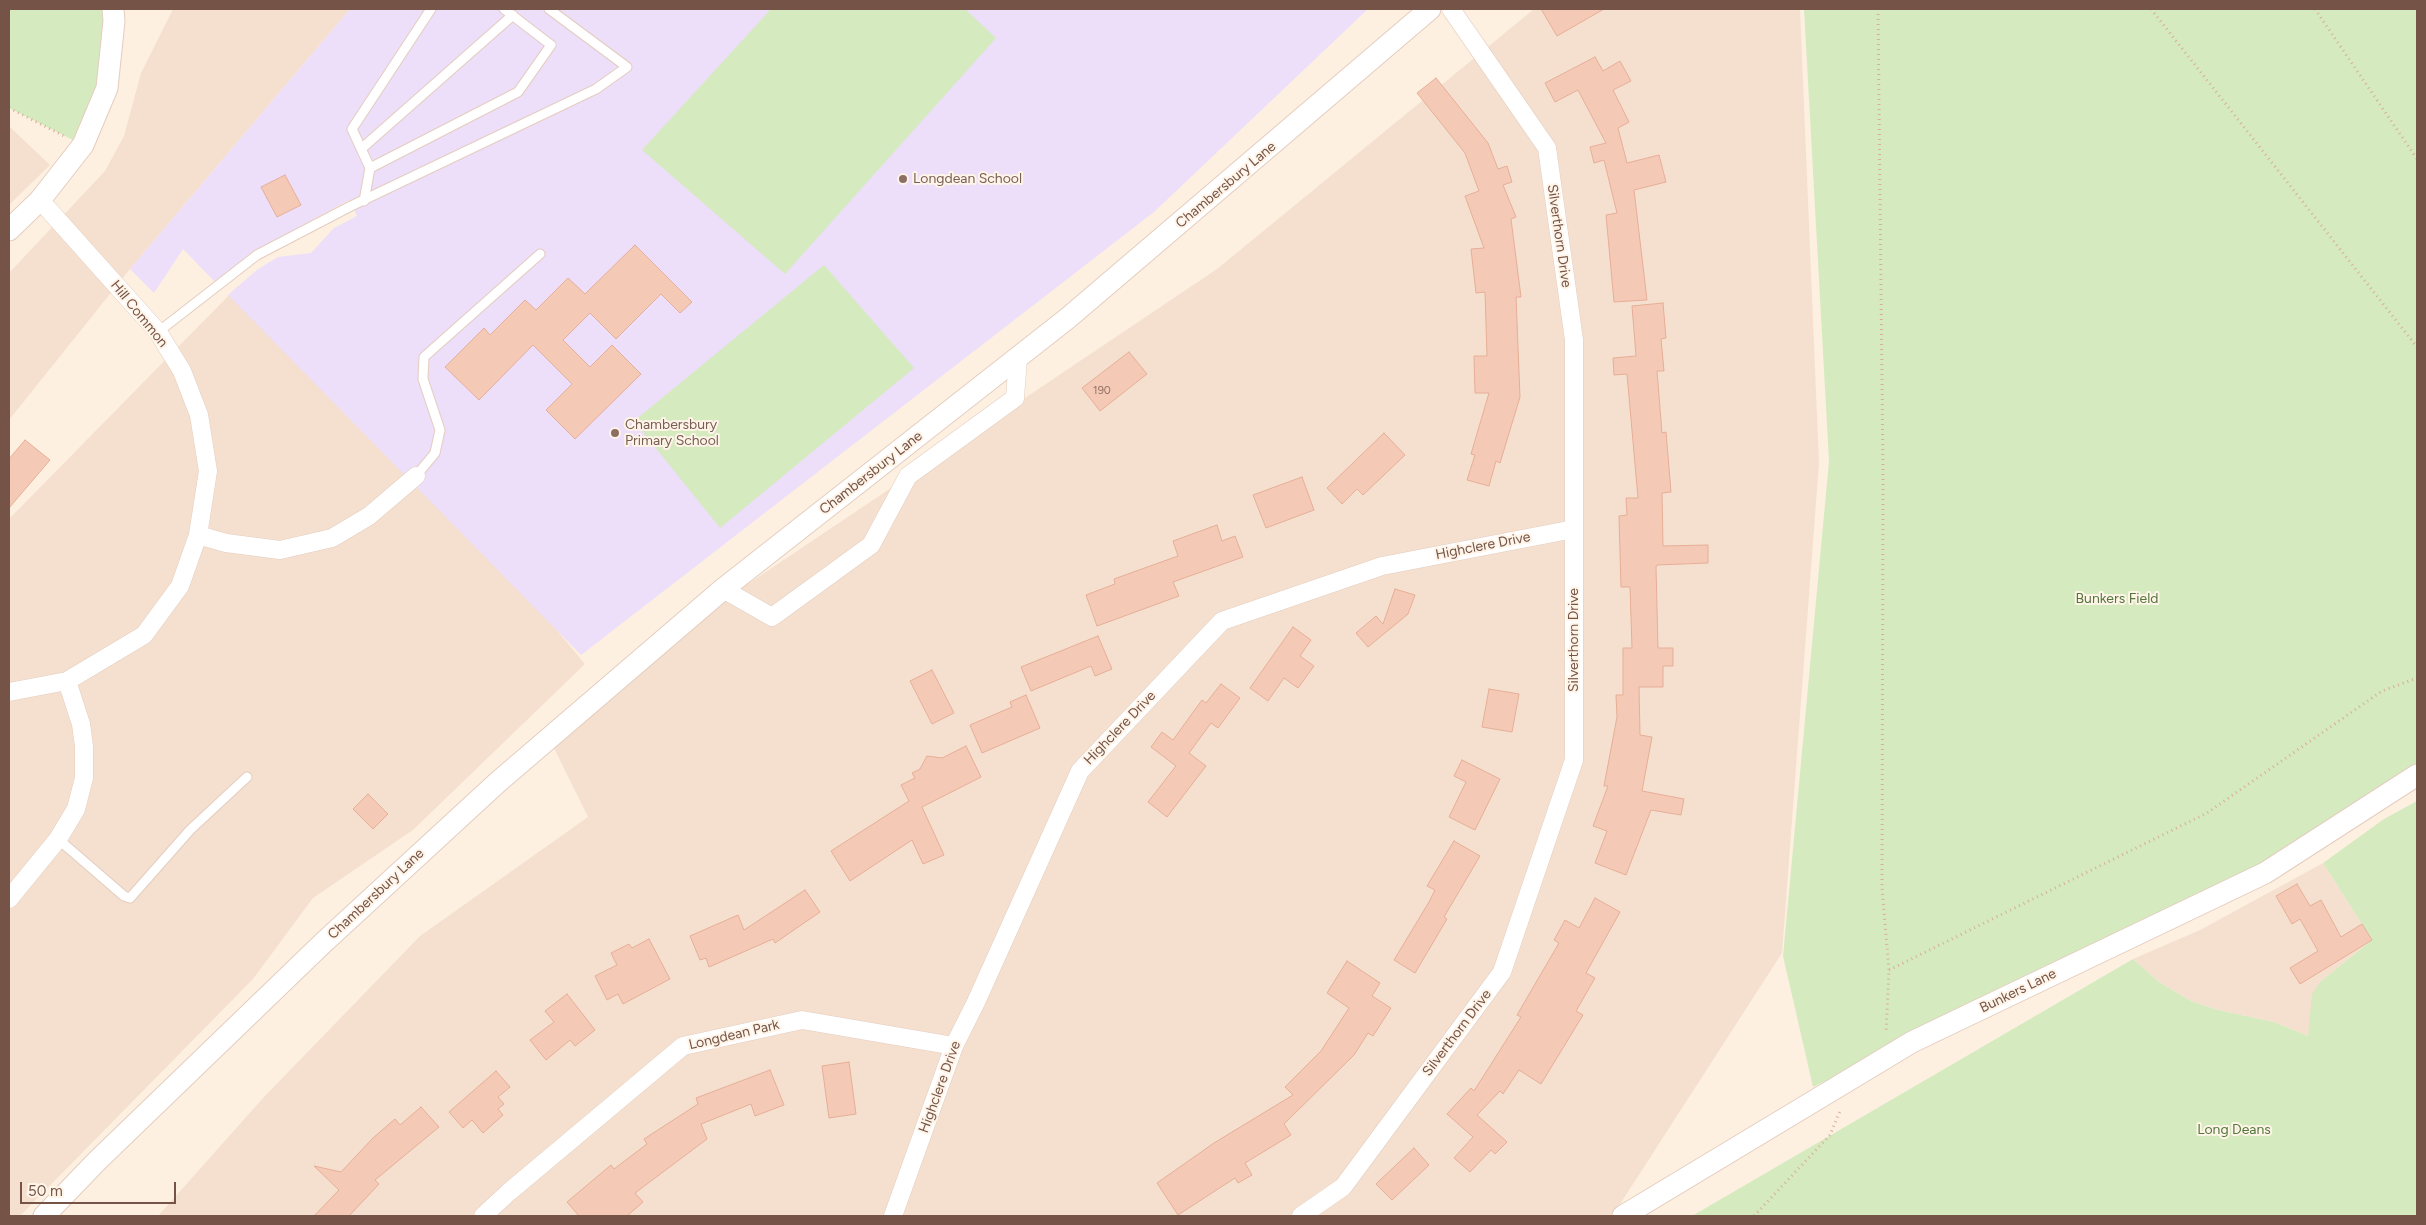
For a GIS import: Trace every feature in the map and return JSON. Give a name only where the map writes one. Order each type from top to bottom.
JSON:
[{"type":"street","points":[[9,230],[40,200],[82,145],[106,88],[114,21],[113,9]]},
{"type":"street","name":"Chambersbury Lane","points":[[44,1216],[97,1161],[337,930],[498,782],[724,589],[1018,358],[1254,162],[1430,9]]},
{"type":"street","name":"Silverthorn Drive","points":[[1301,1216],[1343,1187],[1502,972],[1574,760],[1574,340],[1547,148],[1451,9]]},
{"type":"street","name":"Hill Common","points":[[9,692],[67,681],[144,636],[180,586],[198,535],[208,471],[199,415],[182,371],[158,332],[40,200]]},
{"type":"street","name":"Chambersbury Lane","points":[[724,589],[772,617],[871,545],[908,476],[1015,398],[1018,358]]},
{"type":"street","points":[[198,535],[226,543],[280,550],[332,538],[369,516],[416,476]]},
{"type":"street","name":"Highclere Drive","points":[[893,1216],[954,1046],[976,1002],[1080,771],[1222,621],[1382,566],[1574,529]]},
{"type":"street","points":[[9,900],[58,839],[76,809],[84,778],[84,746],[81,724],[67,681]]},
{"type":"street","name":"Bunkers Lane","points":[[1623,1216],[1912,1042],[2265,873],[2417,776]]},
{"type":"street","name":"Longdean Park","points":[[483,1216],[683,1046],[802,1020],[954,1046]]},
{"type":"lane","points":[[364,201],[370,168],[352,129],[431,9]]},
{"type":"lane","points":[[370,168],[518,92],[551,45],[504,9]]},
{"type":"lane","points":[[158,332],[257,255],[596,89],[627,67],[549,9]]},
{"type":"lane","points":[[361,148],[513,15]]},
{"type":"lane","points":[[416,476],[435,452],[440,430],[423,379],[424,357],[540,254]]},
{"type":"lane","points":[[58,839],[124,896],[130,898],[190,830],[247,777]]},
{"type":"path","points":[[1878,9],[1883,472],[1882,888],[1889,970],[1885,1058]]},
{"type":"path","points":[[2151,9],[2417,347]]},
{"type":"path","points":[[2315,9],[2417,159]]},
{"type":"path","points":[[9,108],[82,145]]},
{"type":"path","points":[[1889,970],[2207,812],[2382,691],[2417,678]]},
{"type":"path","points":[[1754,1216],[1830,1135],[1840,1109],[1835,1088]]},
{"type":"shaded area","points":[[173,9],[350,9],[130,269],[9,420],[9,273],[105,171],[124,136],[141,73]]},
{"type":"shaded area","points":[[350,9],[1368,9],[1154,212],[581,655],[228,295],[258,269],[278,257],[311,253],[334,228],[357,216],[349,200],[251,253],[215,282],[183,249],[154,293],[130,269]]},
{"type":"shaded area","points":[[1534,9],[1800,9],[1819,463],[1782,953],[1615,1212],[1608,1216],[158,1216],[263,1098],[420,936],[588,817],[548,736],[669,637],[1217,269]]},
{"type":"shaded area","points":[[9,126],[50,165],[9,205]]},
{"type":"shaded area","points":[[238,286],[448,500],[585,664],[413,830],[313,898],[253,979],[20,1216],[9,1216],[9,519]]},
{"type":"shaded area","points":[[2323,863],[2372,940],[2321,981],[2308,1036],[2274,1022],[2218,1010],[2191,1001],[2159,982],[2133,959],[2200,930]]},
{"type":"green space","points":[[9,9],[113,9],[114,21],[83,145],[9,108]]},
{"type":"green space","points":[[771,9],[965,9],[996,38],[785,274],[642,150]]},
{"type":"green space","name":"Bunkers Field","points":[[1804,9],[2417,9],[2417,774],[2242,881],[1813,1087],[1783,956],[1829,461]]},
{"type":"green space","points":[[824,265],[914,368],[720,528],[634,421]]},
{"type":"green space","name":"Long Deans","points":[[2417,801],[2417,1216],[1692,1216],[2133,959],[2159,982],[2191,1001],[2218,1010],[2274,1022],[2308,1036],[2312,994],[2321,981],[2372,940],[2323,863],[2384,819]]},
{"type":"building","points":[[1541,9],[1604,9],[1557,36]]},
{"type":"building","points":[[1595,57],[1603,71],[1620,61],[1631,81],[1613,90],[1629,122],[1618,128],[1627,163],[1659,155],[1666,182],[1634,190],[1647,300],[1614,302],[1606,215],[1617,213],[1604,160],[1594,163],[1590,147],[1606,143],[1578,90],[1555,102],[1545,83]]},
{"type":"building","points":[[1436,78],[1488,143],[1498,169],[1507,166],[1512,182],[1503,185],[1516,217],[1511,219],[1521,297],[1516,297],[1520,397],[1500,463],[1496,461],[1489,486],[1467,480],[1475,455],[1471,454],[1489,393],[1475,393],[1474,356],[1487,356],[1485,292],[1476,293],[1471,249],[1484,248],[1465,196],[1479,191],[1465,153],[1417,93]]},
{"type":"building","points":[[285,175],[301,205],[277,217],[261,187]]},
{"type":"building","points":[[635,245],[692,302],[680,313],[661,294],[616,339],[590,313],[563,340],[590,367],[612,345],[641,374],[575,439],[546,410],[572,384],[533,345],[479,400],[445,367],[484,328],[490,335],[525,300],[536,310],[568,278],[585,294]]},
{"type":"building","points":[[1663,303],[1666,338],[1661,339],[1664,371],[1657,371],[1662,433],[1666,432],[1671,492],[1662,493],[1663,546],[1708,545],[1708,563],[1657,565],[1656,567],[1658,648],[1673,648],[1673,666],[1663,666],[1663,687],[1639,687],[1640,735],[1652,737],[1642,791],[1684,799],[1681,815],[1651,810],[1626,875],[1595,863],[1607,831],[1593,826],[1608,786],[1604,786],[1617,717],[1616,695],[1623,695],[1623,648],[1632,648],[1630,587],[1621,587],[1619,516],[1627,515],[1626,498],[1638,498],[1627,374],[1614,375],[1613,358],[1636,356],[1632,306]]},
{"type":"building","points":[[1129,352],[1147,374],[1100,411],[1082,388]]},
{"type":"building","points":[[1384,433],[1405,455],[1363,495],[1357,489],[1342,504],[1327,488]]},
{"type":"building","points":[[25,440],[50,460],[9,508],[9,459]]},
{"type":"building","points":[[1302,477],[1314,510],[1266,528],[1253,495]]},
{"type":"building","points":[[1217,525],[1222,541],[1235,536],[1243,557],[1173,582],[1179,596],[1097,626],[1086,595],[1115,584],[1114,579],[1178,556],[1173,541]]},
{"type":"building","points":[[1395,589],[1415,595],[1408,614],[1368,647],[1356,633],[1376,616],[1383,624]]},
{"type":"building","points":[[1293,627],[1311,640],[1300,656],[1314,666],[1298,688],[1284,678],[1268,701],[1250,688]]},
{"type":"building","points":[[1098,636],[1112,669],[1095,676],[1091,666],[1031,691],[1021,667]]},
{"type":"building","points":[[932,670],[954,713],[932,724],[910,681]]},
{"type":"building","points":[[1221,684],[1240,698],[1218,728],[1211,723],[1189,753],[1206,766],[1167,817],[1148,802],[1176,766],[1151,747],[1162,732],[1173,740],[1202,700],[1206,703]]},
{"type":"building","points":[[1489,689],[1519,694],[1512,732],[1482,727]]},
{"type":"building","points":[[1026,695],[1040,728],[982,753],[970,725],[1012,707],[1010,702]]},
{"type":"building","points":[[966,746],[981,777],[922,807],[944,855],[923,864],[912,840],[850,881],[831,851],[909,801],[901,785],[915,778],[912,773],[920,769],[927,756],[942,758]]},
{"type":"building","points":[[1462,760],[1500,779],[1475,830],[1449,817],[1466,782],[1454,776]]},
{"type":"building","points":[[368,794],[388,814],[373,829],[353,809]]},
{"type":"building","points":[[1454,841],[1480,856],[1444,917],[1447,919],[1415,973],[1394,960],[1429,902],[1435,890],[1427,886]]},
{"type":"building","points":[[2297,884],[2310,906],[2321,900],[2341,937],[2362,924],[2372,940],[2300,984],[2290,968],[2318,951],[2300,919],[2292,924],[2276,896]]},
{"type":"building","points":[[805,890],[820,912],[775,943],[773,939],[709,967],[706,958],[700,960],[690,936],[738,915],[744,930]]},
{"type":"building","points":[[1595,898],[1620,912],[1586,973],[1595,978],[1576,1011],[1583,1015],[1541,1084],[1519,1070],[1503,1094],[1500,1091],[1477,1115],[1507,1142],[1495,1154],[1491,1150],[1470,1172],[1454,1158],[1473,1137],[1447,1114],[1471,1088],[1474,1091],[1521,1017],[1517,1015],[1559,943],[1554,940],[1565,920],[1579,928]]},
{"type":"building","points":[[649,939],[670,979],[623,1004],[618,994],[607,1000],[595,976],[617,965],[611,953],[629,944],[632,948]]},
{"type":"building","points":[[1347,961],[1380,983],[1372,996],[1391,1008],[1373,1036],[1368,1033],[1354,1055],[1284,1124],[1291,1135],[1245,1163],[1252,1175],[1238,1183],[1235,1178],[1178,1215],[1157,1183],[1214,1143],[1293,1095],[1285,1087],[1321,1051],[1349,1008],[1327,993]]},
{"type":"building","points":[[567,994],[595,1030],[575,1046],[570,1040],[546,1060],[530,1040],[554,1022],[545,1011]]},
{"type":"building","points":[[849,1062],[856,1114],[829,1118],[822,1066]]},
{"type":"building","points":[[770,1070],[784,1105],[755,1116],[751,1104],[701,1124],[707,1139],[635,1193],[643,1202],[627,1216],[579,1216],[567,1202],[611,1165],[614,1169],[647,1144],[644,1139],[698,1104],[696,1098]]},
{"type":"building","points":[[496,1071],[510,1087],[498,1097],[504,1104],[498,1109],[503,1115],[483,1133],[472,1120],[463,1128],[449,1112]]},
{"type":"building","points":[[421,1107],[439,1127],[375,1180],[379,1184],[349,1216],[314,1216],[339,1190],[314,1166],[341,1172],[373,1138],[395,1119],[400,1125]]},
{"type":"building","points":[[1414,1148],[1429,1165],[1392,1200],[1376,1184]]},
{"type":"place","name":"Longdean School","points":[[903,179]]},
{"type":"place","name":"Chambersbury Primary School","points":[[615,433]]}]
